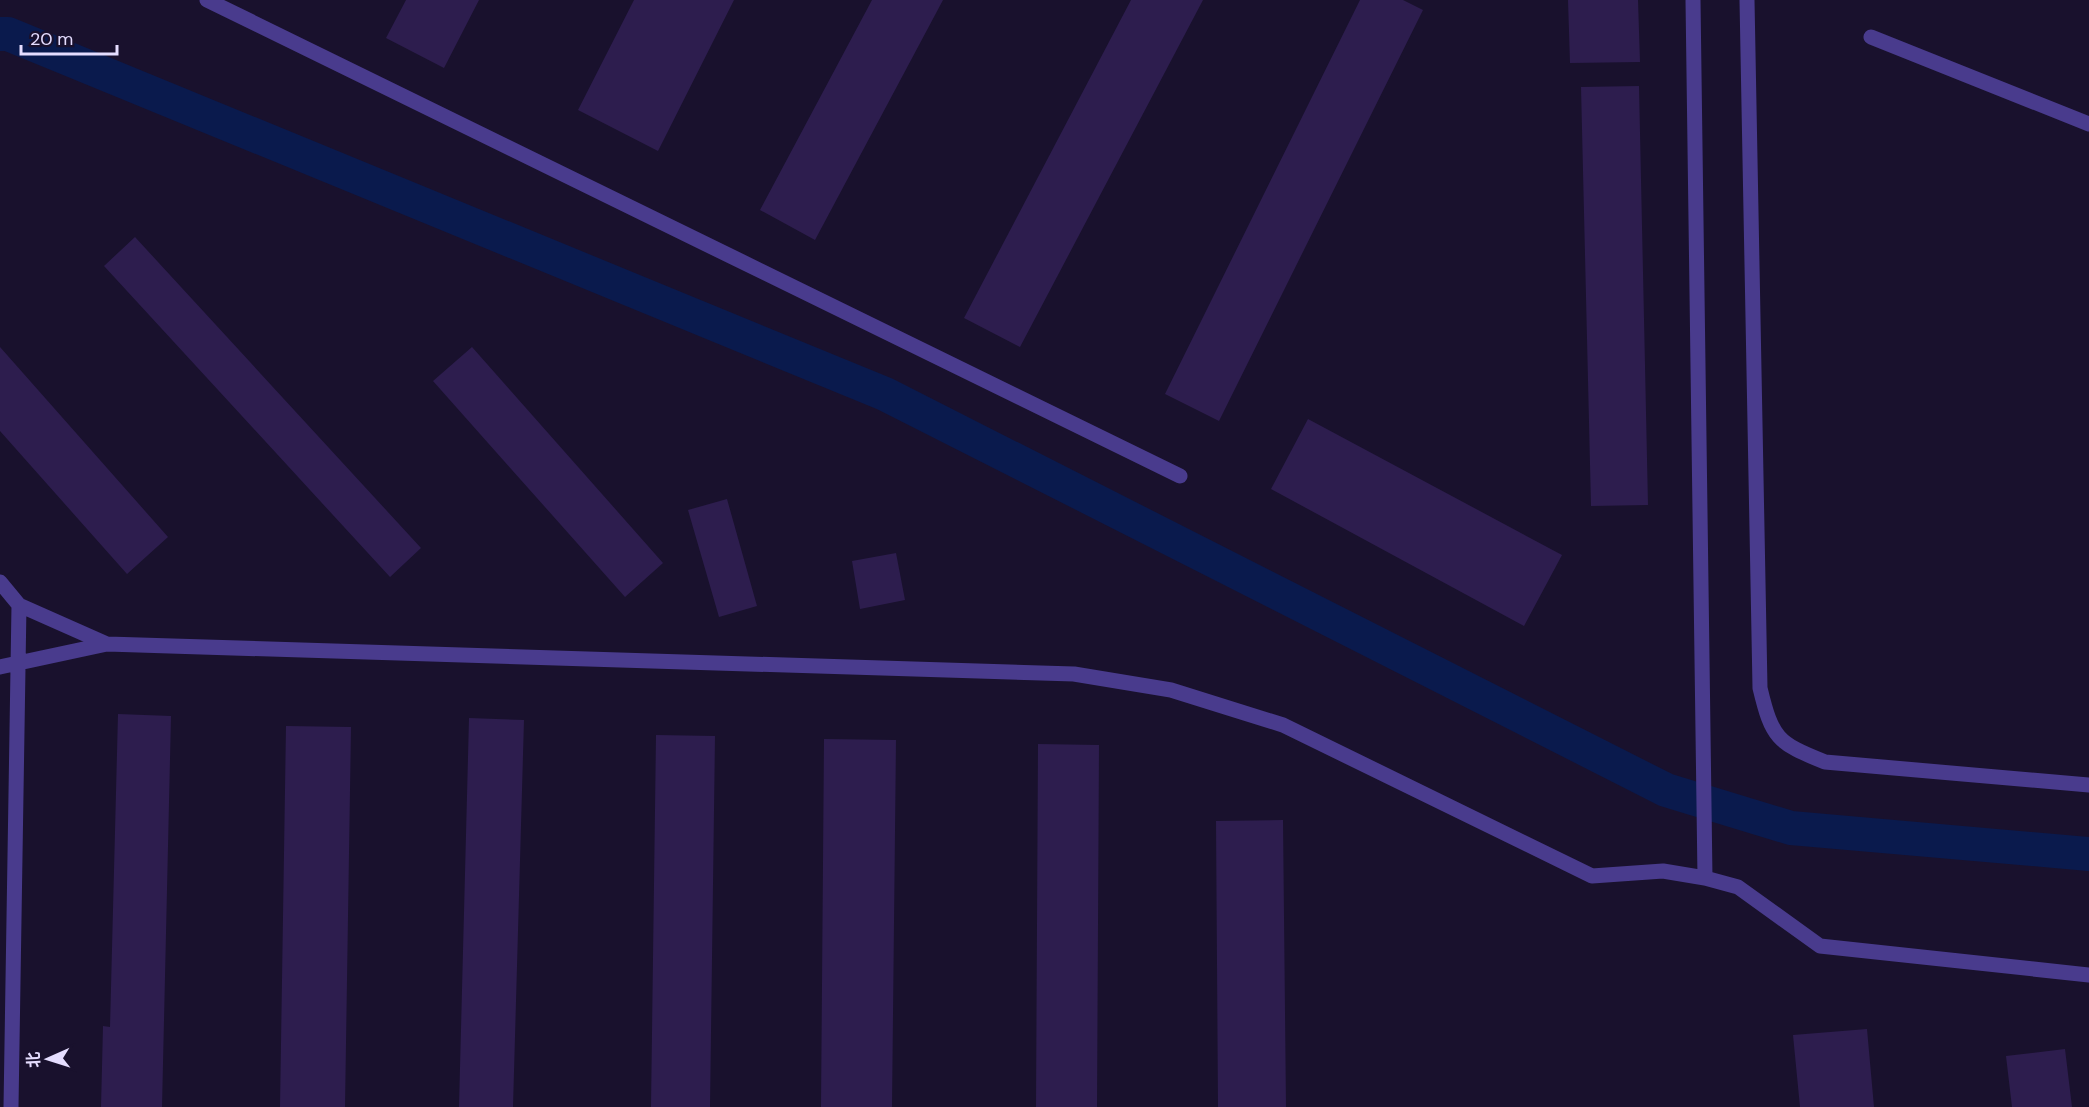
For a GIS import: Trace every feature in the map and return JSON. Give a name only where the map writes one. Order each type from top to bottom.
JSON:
[{"type":"street","points":[[207,0],[1180,476]]},
{"type":"street","points":[[1694,0],[1704,878]]},
{"type":"street","points":[[1747,0],[1760,688],[1766,715],[1778,738],[1793,749],[1825,762],[2089,785]]},
{"type":"street","points":[[1871,37],[2089,124]]},
{"type":"street","points":[[0,582],[19,605],[107,644]]},
{"type":"street","points":[[11,1107],[19,605]]},
{"type":"street","points":[[0,667],[107,644],[1074,674],[1171,690],[1283,725],[1592,876],[1663,871],[1738,887],[1820,946],[2089,975]]},
{"type":"building","points":[[406,0],[479,0],[444,68],[386,38]]},
{"type":"building","points":[[634,0],[734,0],[658,151],[578,110]]},
{"type":"building","points":[[872,0],[943,0],[815,240],[760,210]]},
{"type":"building","points":[[1131,0],[1203,0],[1020,347],[964,318]]},
{"type":"building","points":[[1360,0],[1403,0],[1423,10],[1219,421],[1165,394]]},
{"type":"building","points":[[1568,0],[1638,0],[1640,62],[1570,63]]},
{"type":"building","points":[[1639,86],[1648,505],[1591,506],[1581,87]]},
{"type":"building","points":[[135,237],[421,548],[390,577],[104,266]]},
{"type":"building","points":[[0,347],[168,537],[127,574],[0,431]]},
{"type":"building","points":[[472,347],[663,563],[625,597],[433,381]]},
{"type":"building","points":[[1308,419],[1562,555],[1524,626],[1271,489]]},
{"type":"building","points":[[727,499],[757,606],[719,617],[688,510]]},
{"type":"building","points":[[896,553],[905,600],[860,609],[852,561]]},
{"type":"building","points":[[118,714],[171,716],[162,1107],[101,1107],[103,1026],[110,1027]]},
{"type":"building","points":[[469,718],[524,720],[513,1107],[459,1107]]},
{"type":"building","points":[[286,726],[351,727],[345,1107],[280,1107]]},
{"type":"building","points":[[656,735],[715,736],[710,1107],[651,1107]]},
{"type":"building","points":[[824,739],[896,740],[892,1107],[821,1107]]},
{"type":"building","points":[[1038,744],[1099,745],[1097,1107],[1036,1107]]},
{"type":"building","points":[[1283,820],[1286,1107],[1218,1107],[1216,821]]},
{"type":"building","points":[[1867,1029],[1874,1107],[1800,1107],[1793,1035]]},
{"type":"building","points":[[2065,1049],[2072,1107],[2012,1107],[2006,1056]]},
{"type":"waterway","points":[[0,34],[8,34],[885,394],[1666,790],[1791,828],[2089,854]]}]
